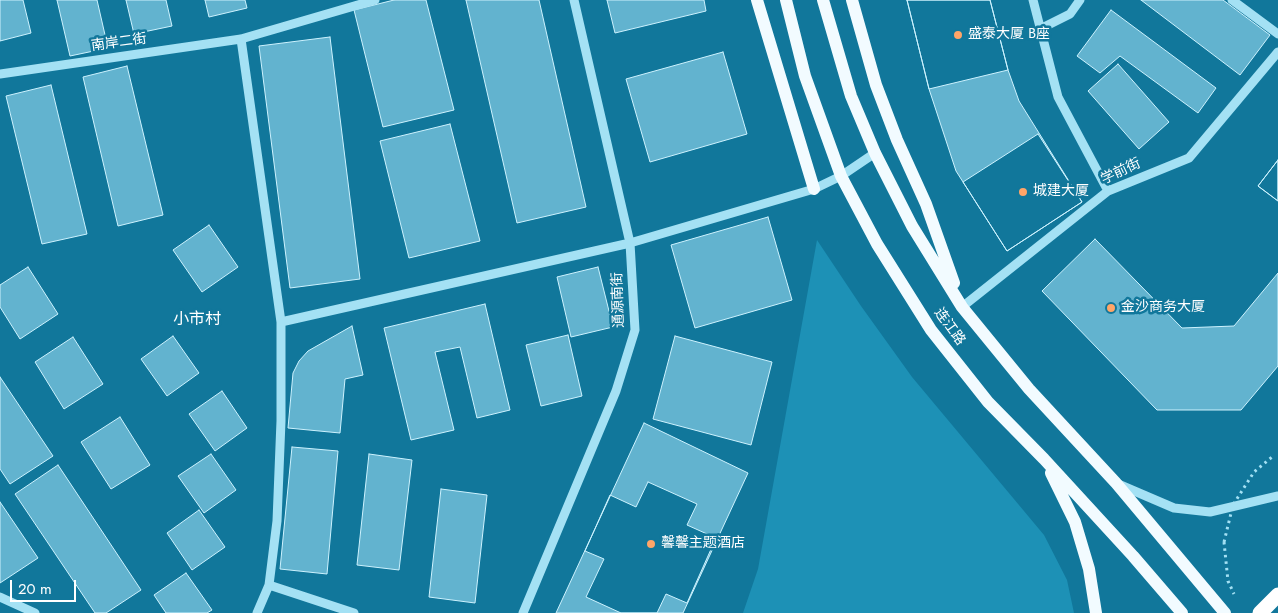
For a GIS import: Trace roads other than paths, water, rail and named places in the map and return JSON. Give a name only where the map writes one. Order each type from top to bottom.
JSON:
[{"type":"highway","points":[[1260,613],[1278,595]]},
{"type":"main road","points":[[757,0],[814,189]]},
{"type":"main road","name":"连江路","points":[[786,0],[805,76],[841,176],[877,244],[931,330],[988,402],[1044,459],[1133,556],[1182,613]]},
{"type":"main road","name":"连江路","points":[[823,0],[851,96],[875,153],[912,226],[962,307],[1029,389],[1116,483],[1225,613]]},
{"type":"main road","name":"连江路","points":[[852,0],[876,85],[897,140],[926,204],[962,307]]},
{"type":"main road","points":[[1044,459],[1075,522],[1089,569],[1096,613]]},
{"type":"street","name":"南岸二街","points":[[0,74],[241,39],[375,0]]},
{"type":"street","name":"通源南街","points":[[522,613],[616,391],[635,330],[630,243],[574,0]]},
{"type":"street","points":[[1033,0],[1058,97],[1108,190]]},
{"type":"street","points":[[1040,29],[1070,14],[1080,0]]},
{"type":"street","points":[[1232,0],[1278,34]]},
{"type":"street","points":[[241,39],[280,322],[281,421],[278,522],[269,585],[257,613]]},
{"type":"street","name":"学前街","points":[[962,307],[1108,190],[1189,158],[1278,52]]},
{"type":"street","points":[[280,322],[630,243],[814,189],[841,176],[875,153]]},
{"type":"street","points":[[1116,483],[1174,508],[1210,512],[1278,496]]},
{"type":"street","points":[[269,585],[354,613]]},
{"type":"street","points":[[0,597],[35,613]]},
{"type":"place","name":"盛泰大厦 B座","points":[[958,35]]},
{"type":"place","name":"城建大厦","points":[[1023,192]]},
{"type":"place","name":"金沙商务大厦","points":[[1111,308]]},
{"type":"place","name":"馨馨主题酒店","points":[[651,544]]},
{"type":"district","name":"小市村","points":[[197,320]]}]
